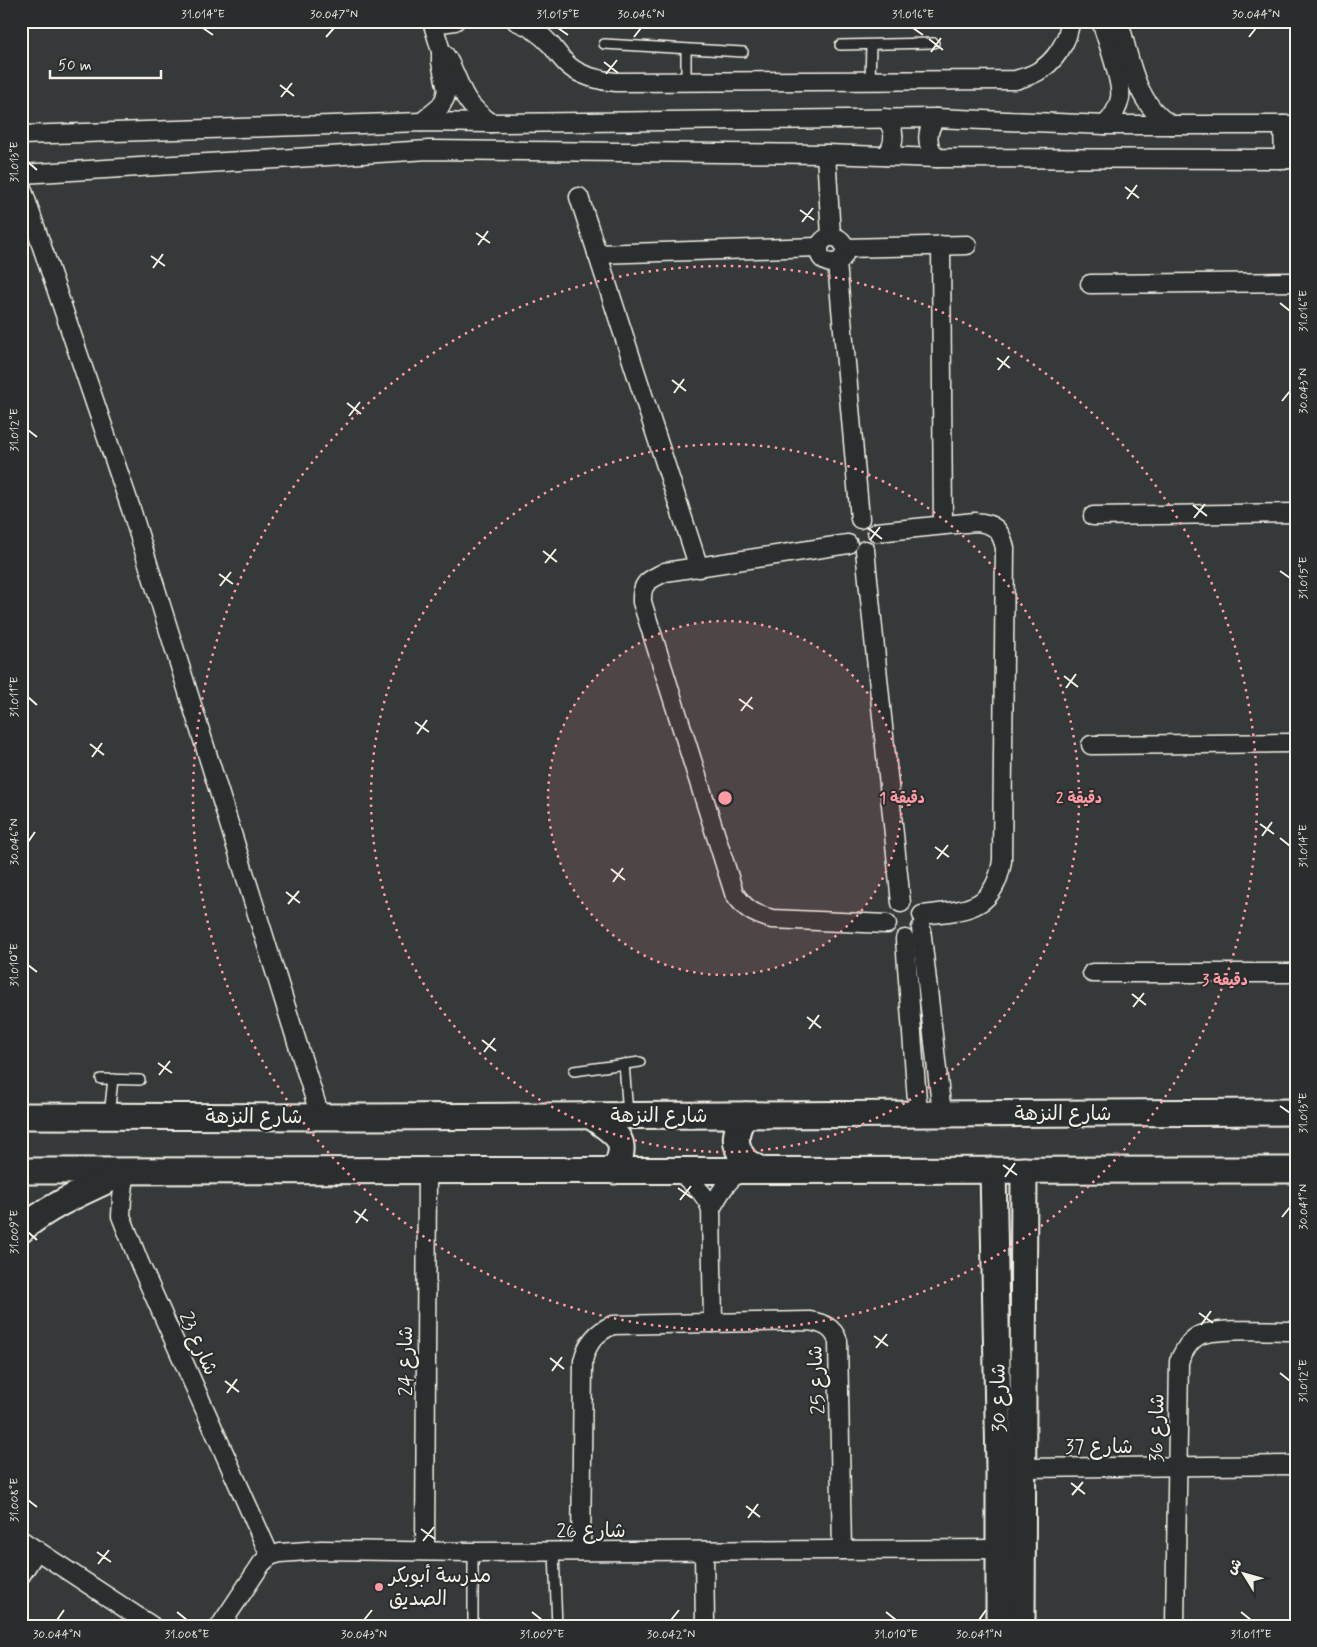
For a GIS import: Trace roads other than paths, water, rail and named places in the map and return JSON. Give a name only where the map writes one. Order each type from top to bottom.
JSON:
[{"type":"main road","name":"شارع النزهة","points":[[21,1116],[1296,1112]]},
{"type":"main road","points":[[590,1115],[618,1138],[622,1153],[614,1171]]},
{"type":"main road","points":[[746,1115],[738,1127],[736,1142],[751,1170]]},
{"type":"main road","name":"شارع 30","points":[[993,1170],[999,1468],[999,1626]]},
{"type":"main road","name":"شارع 30","points":[[1022,1626],[1024,1170]]},
{"type":"main road","points":[[21,1172],[1296,1170]]},
{"type":"main road","points":[[21,1230],[60,1203],[126,1171]]},
{"type":"main road","points":[[995,1220],[1009,1216],[1024,1219]]},
{"type":"street","points":[[422,122],[440,107],[447,90],[441,51],[433,23],[455,21]]},
{"type":"street","points":[[516,21],[544,38],[568,66],[586,75],[616,82],[1014,80],[1027,77],[1045,68],[1056,56],[1064,42],[1070,21]]},
{"type":"street","points":[[1101,21],[1130,88],[1142,95],[1151,110],[1171,126]]},
{"type":"street","points":[[1105,126],[1130,88],[1119,21]]},
{"type":"street","points":[[441,51],[452,66],[468,102],[491,123]]},
{"type":"street","points":[[885,118],[890,123],[894,137],[894,144],[886,156]]},
{"type":"street","points":[[21,135],[422,122],[491,123],[936,118],[1105,126],[1289,125],[1290,159],[937,158],[826,154],[429,150],[21,174]]},
{"type":"street","points":[[936,118],[929,129],[928,135],[929,148],[937,158]]},
{"type":"street","points":[[826,154],[825,242],[819,252],[823,260],[832,263],[841,255],[941,245],[967,245]]},
{"type":"street","points":[[21,185],[131,509],[320,1116]]},
{"type":"street","points":[[579,197],[699,568]]},
{"type":"street","points":[[597,254],[825,242],[839,238],[845,244],[841,255],[860,519]]},
{"type":"street","points":[[941,245],[943,525]]},
{"type":"street","points":[[1090,284],[1296,282]]},
{"type":"street","points":[[1093,516],[1296,513]]},
{"type":"street","points":[[860,519],[871,522],[877,532],[874,543],[865,550],[856,550],[848,544],[846,539],[847,528],[850,524],[860,519]]},
{"type":"street","points":[[877,532],[975,522],[986,523],[996,528],[1003,537],[1005,548],[1002,861],[1000,877],[992,892],[981,903],[966,910],[922,922],[912,938],[905,939],[893,935],[887,924],[887,917],[894,906],[900,903],[907,903],[919,909],[922,922],[930,1114]]},
{"type":"street","points":[[848,544],[665,572],[649,580],[642,593],[642,602],[734,893],[747,909],[759,916],[772,919],[887,924]]},
{"type":"street","points":[[865,550],[900,903]]},
{"type":"street","points":[[1091,745],[1296,743]]},
{"type":"street","points":[[905,939],[930,1114]]},
{"type":"street","points":[[1092,973],[1296,973]]},
{"type":"street","points":[[711,1209],[724,1187],[735,1175],[751,1170]]},
{"type":"street","name":"شارع 23","points":[[126,1171],[121,1216],[140,1264],[270,1556]]},
{"type":"street","name":"شارع 24","points":[[425,1551],[426,1171]]},
{"type":"street","points":[[680,1171],[699,1188],[711,1209],[712,1323]]},
{"type":"street","name":"شارع 25","points":[[581,1551],[583,1361],[589,1343],[596,1335],[613,1325],[819,1322],[828,1326],[838,1341],[842,1550]]},
{"type":"street","name":"شارع 36","points":[[1175,1626],[1179,1361],[1186,1347],[1197,1337],[1212,1332],[1296,1331]]},
{"type":"street","name":"شارع 37","points":[[1022,1468],[1296,1465]]},
{"type":"street","points":[[21,1540],[152,1626]]},
{"type":"street","name":"شارع 26","points":[[270,1556],[280,1553],[321,1550],[554,1552],[998,1549]]},
{"type":"street","points":[[21,1575],[37,1550]]},
{"type":"street","points":[[704,1551],[705,1626]]},
{"type":"street","points":[[220,1626],[262,1563],[270,1556]]},
{"type":"lane","points":[[840,45],[934,43]]},
{"type":"lane","points":[[604,44],[743,52]]},
{"type":"lane","points":[[870,81],[871,45]]},
{"type":"lane","points":[[686,49],[686,81]]},
{"type":"lane","points":[[574,1071],[640,1062]]},
{"type":"lane","points":[[624,1064],[628,1114]]},
{"type":"lane","points":[[101,1079],[140,1080]]},
{"type":"lane","points":[[109,1116],[112,1079]]},
{"type":"lane","points":[[473,1552],[473,1626]]},
{"type":"lane","points":[[554,1552],[557,1626]]},
{"type":"place","name":"مدرسة أبوبكر الصديق","points":[[379,1587]]}]
